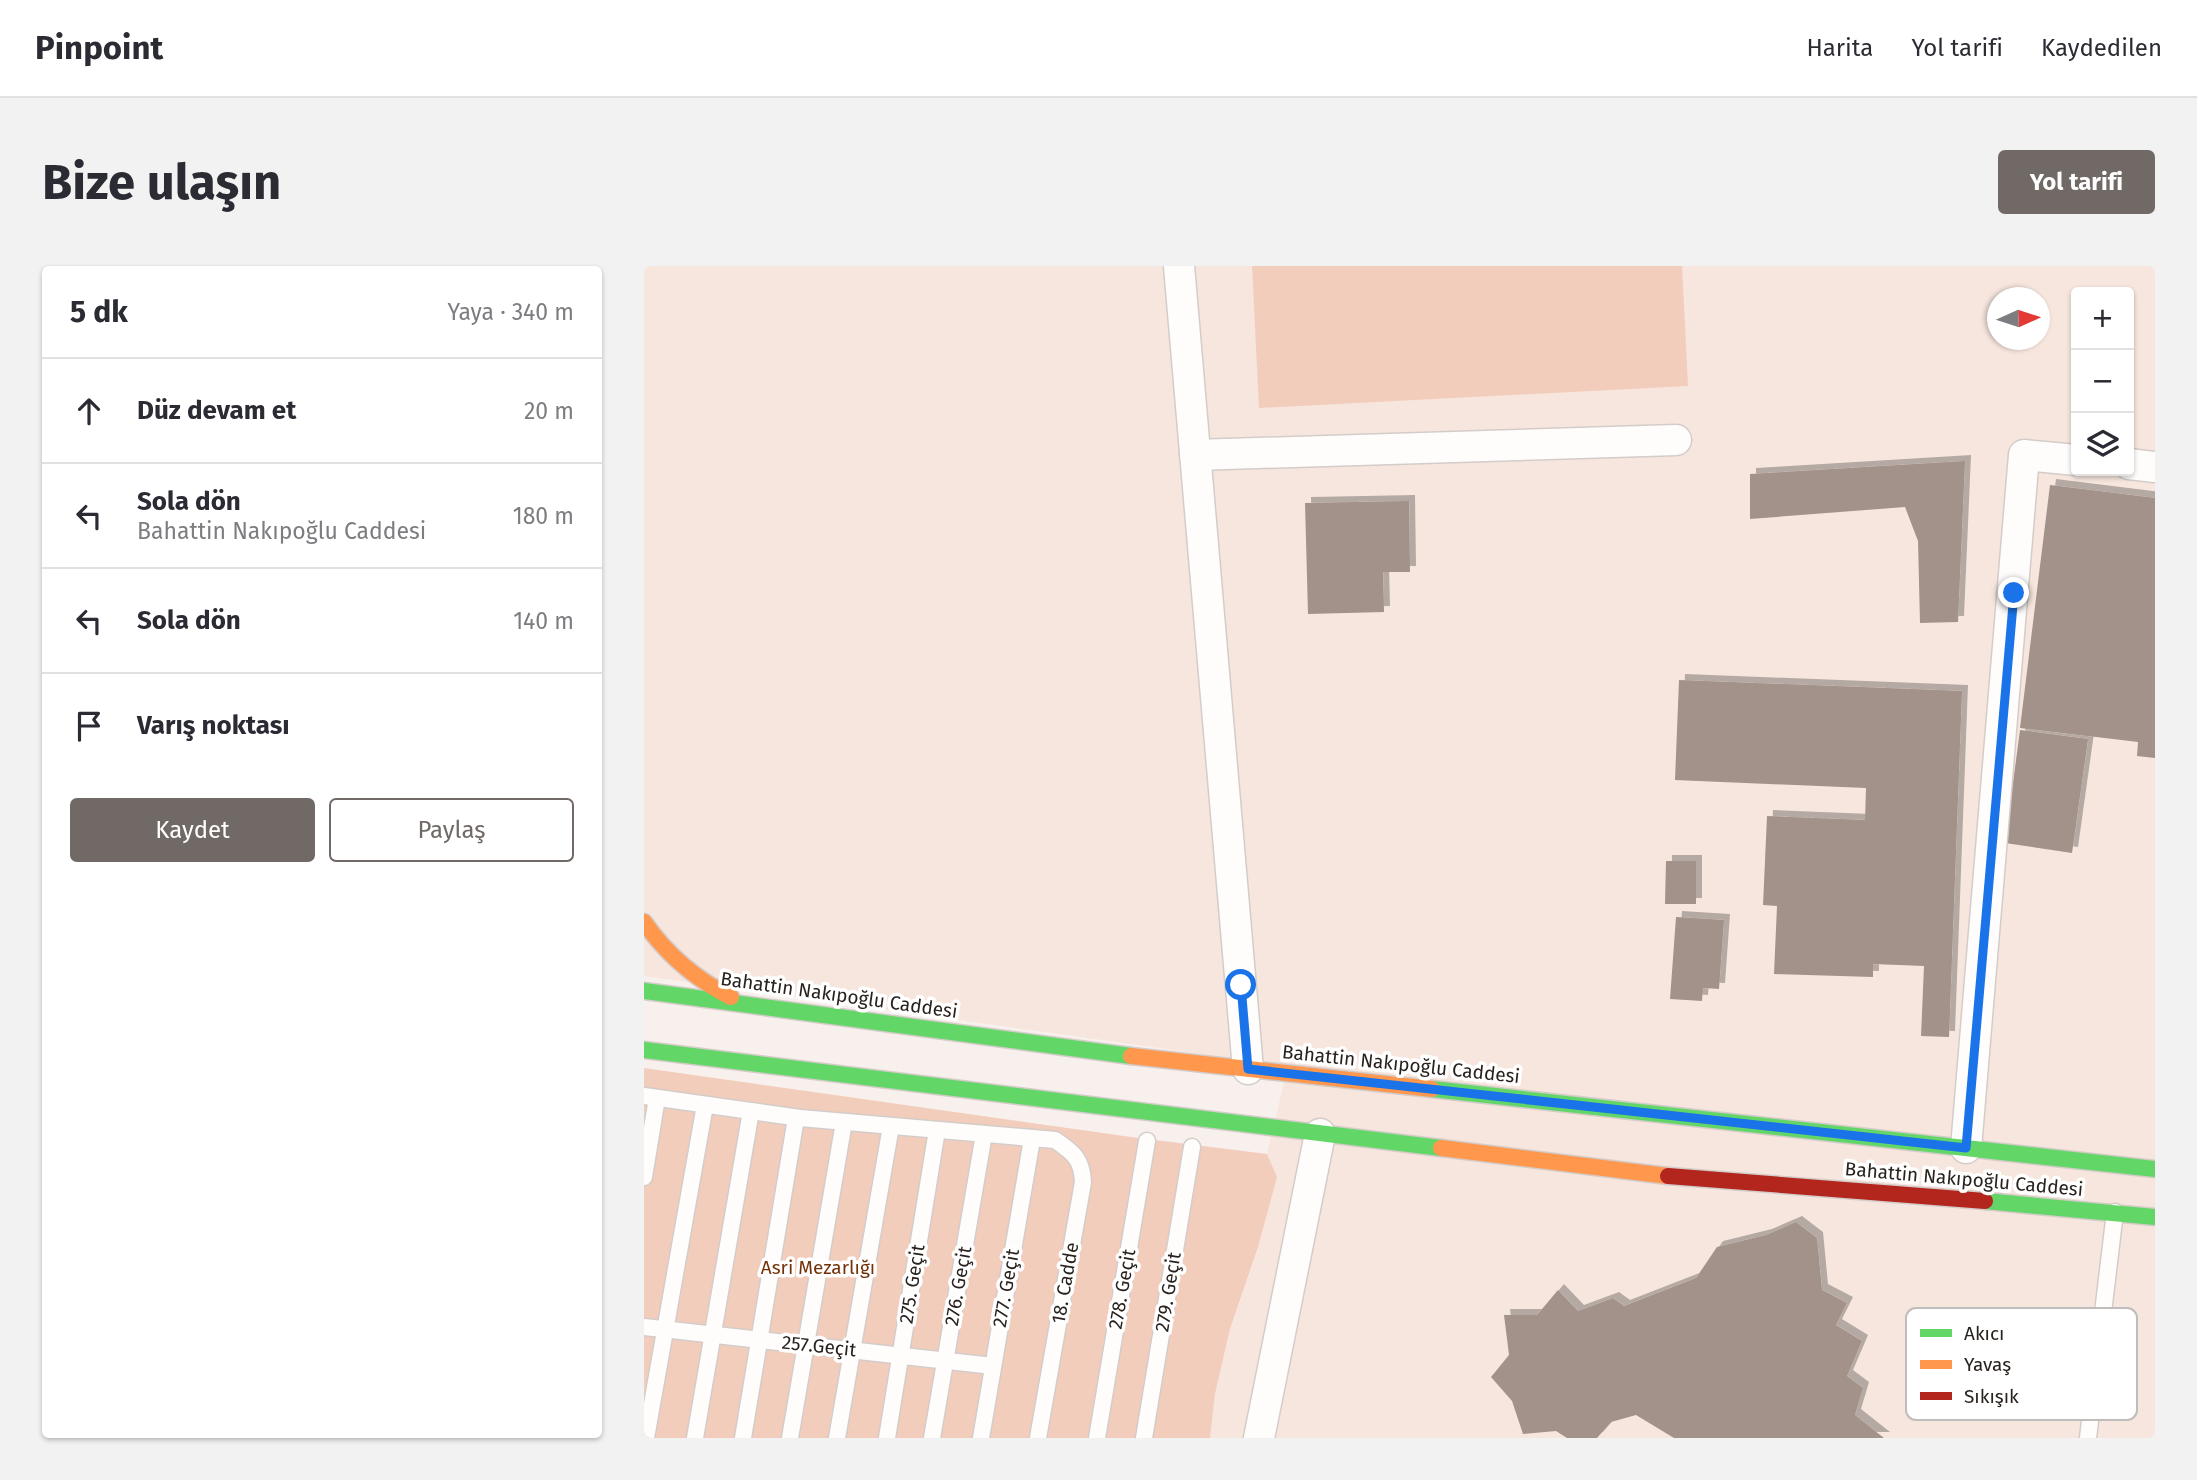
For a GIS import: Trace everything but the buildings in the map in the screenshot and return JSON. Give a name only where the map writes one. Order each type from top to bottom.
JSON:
[{"type":"main road","points":[[644,922],[672,958],[706,985],[745,1004]]},
{"type":"main road","name":"Bahattin Nakıpoğlu Caddesi","points":[[644,990],[1125,1055],[2155,1169]]},
{"type":"main road","name":"Bahattin Nakıpoğlu Caddesi","points":[[644,1050],[1656,1175],[2155,1217]]},
{"type":"street","points":[[1179,266],[1248,1069]]},
{"type":"street","points":[[1195,455],[1676,440]]},
{"type":"street","points":[[1966,1148],[2024,455],[2071,460]]},
{"type":"street","points":[[2134,465],[2155,467]]},
{"type":"street","points":[[1259,1438],[1320,1134]]},
{"type":"lane","points":[[644,1177],[651,1097],[796,1118],[1032,1139]]},
{"type":"lane","points":[[646,1438],[705,1105]]},
{"type":"lane","points":[[695,1438],[751,1111]]},
{"type":"lane","points":[[743,1438],[796,1118]]},
{"type":"lane","points":[[790,1438],[844,1122]]},
{"type":"lane","points":[[837,1438],[891,1126]]},
{"type":"lane","name":"275. Geçit","points":[[887,1438],[937,1130]]},
{"type":"lane","name":"276. Geçit","points":[[932,1438],[984,1134]]},
{"type":"lane","name":"18. Cadde","points":[[1032,1139],[1055,1140],[1074,1153],[1082,1166],[1083,1182],[1038,1438]]},
{"type":"lane","name":"277. Geçit","points":[[981,1438],[1032,1139]]},
{"type":"lane","name":"278. Geçit","points":[[1097,1438],[1146,1141]]},
{"type":"lane","name":"279. Geçit","points":[[1144,1438],[1192,1147]]},
{"type":"lane","points":[[2104,1308],[2115,1212]]},
{"type":"lane","name":"257.Geçit","points":[[644,1327],[993,1366]]},
{"type":"lane","points":[[2088,1438],[2090,1420]]},
{"type":"shaded area","points":[[644,266],[2155,266],[2155,1438],[1210,1438],[1215,1394],[1230,1329],[1258,1247],[1276,1177],[1267,1154],[1288,1066],[644,976]]},
{"type":"green space","points":[[1252,266],[1682,266],[1688,386],[1259,408]]},
{"type":"green space","name":"Asri Mezarlığı","points":[[644,1068],[1267,1154],[1277,1177],[1258,1247],[1230,1329],[1215,1394],[1210,1438],[644,1438]]},
{"type":"traffic: fast","points":[[644,991],[1131,1056]]},
{"type":"traffic: fast","points":[[644,1050],[1441,1148]]},
{"type":"traffic: fast","points":[[1432,1089],[2155,1169]]},
{"type":"traffic: fast","points":[[1985,1201],[2155,1217]]},
{"type":"traffic: slow","points":[[644,922],[662,945],[683,965],[731,997]]},
{"type":"traffic: slow","points":[[1131,1056],[1432,1089]]},
{"type":"traffic: slow","points":[[1441,1148],[1668,1176]]},
{"type":"traffic: jam","points":[[1668,1176],[1985,1201]]},
{"type":"route","points":[[1241,985],[1248,1069],[1966,1148],[2014,593]]}]
